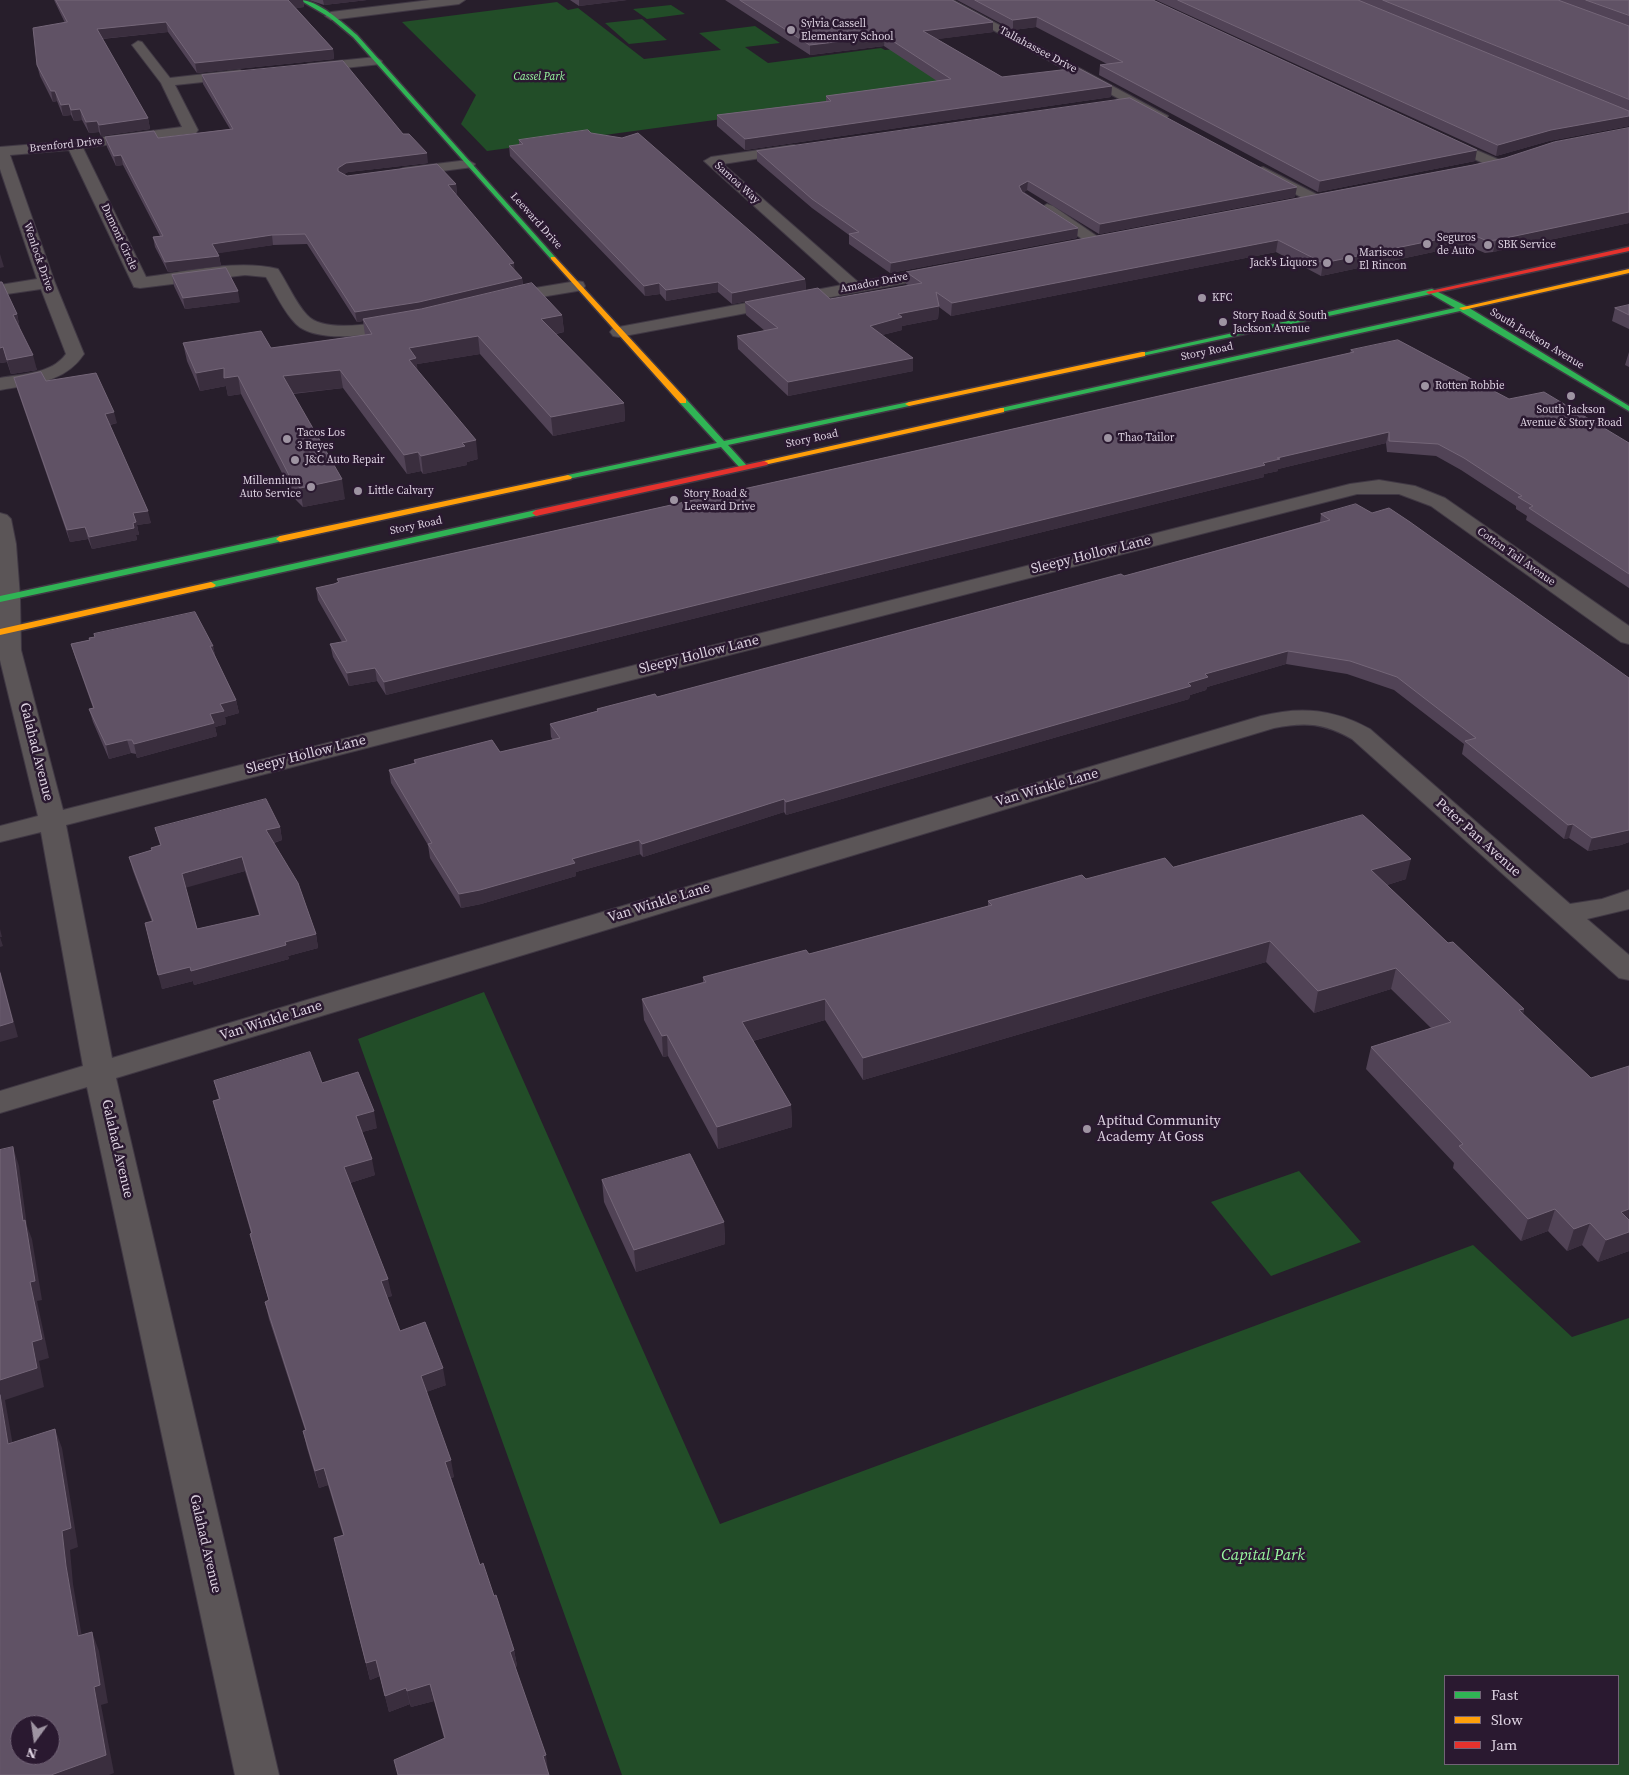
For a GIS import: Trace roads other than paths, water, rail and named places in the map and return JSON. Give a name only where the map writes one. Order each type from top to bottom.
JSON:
[{"type":"main road","name":"Leeward Drive","points":[[302,0],[331,16],[355,36],[577,286],[744,467]]},
{"type":"main road","name":"Story Road","points":[[5,598],[1629,249]]},
{"type":"main road","name":"Story Road","points":[[5,630],[1629,272]]},
{"type":"main road","name":"South Jackson Avenue","points":[[1432,291],[1629,408]]},
{"type":"street","points":[[331,16],[459,0]]},
{"type":"street","name":"Tallahassee Drive","points":[[944,0],[1175,123]]},
{"type":"street","points":[[138,45],[167,82],[252,73]]},
{"type":"street","points":[[299,69],[376,61]]},
{"type":"street","name":"Brenford Drive","points":[[0,151],[74,145],[191,130],[167,82]]},
{"type":"street","points":[[1111,103],[1132,100]]},
{"type":"street","points":[[1425,132],[1497,164]]},
{"type":"street","name":"Dumont Circle","points":[[74,145],[140,283],[245,270],[259,271],[272,273],[303,322],[323,329],[345,331],[416,322]]},
{"type":"street","name":"Samoa Way","points":[[809,147],[711,161],[854,287]]},
{"type":"street","name":"Wenlock Drive","points":[[0,151],[47,283],[75,354],[71,362],[55,372],[0,384]]},
{"type":"street","points":[[1470,170],[1514,158]]},
{"type":"street","points":[[388,174],[468,164]]},
{"type":"street","points":[[1251,164],[1317,200]]},
{"type":"street","points":[[1295,204],[1336,196]]},
{"type":"street","points":[[1035,202],[1096,241]]},
{"type":"street","points":[[1076,245],[1115,238]]},
{"type":"street","name":"Amador Drive","points":[[619,332],[960,267]]},
{"type":"street","points":[[0,290],[47,283]]},
{"type":"street","points":[[489,302],[577,286]]},
{"type":"street","name":"Sleepy Hollow Lane","points":[[0,834],[1347,490],[1378,486],[1399,486]]},
{"type":"street","name":"Cotton Tail Avenue","points":[[1399,486],[1418,492],[1438,502],[1629,637]]},
{"type":"street","name":"Galahad Avenue","points":[[0,519],[5,544],[5,630],[9,650],[52,820],[99,1072],[257,1775]]},
{"type":"street","name":"Van Winkle Lane","points":[[0,1102],[1270,721],[1298,716],[1320,716]]},
{"type":"street","name":"Peter Pan Avenue","points":[[1320,716],[1342,722],[1361,734],[1629,972]]},
{"type":"street","points":[[1564,914],[1607,907],[1629,899]]},
{"type":"place","name":"Sylvia Cassell Elementary School","points":[[791,30]]},
{"type":"place","name":"Seguros de Auto","points":[[1427,244]]},
{"type":"place","name":"SBK Service","points":[[1488,245]]},
{"type":"place","name":"Mariscos El Rincon","points":[[1349,259]]},
{"type":"place","name":"Jack's Liquors","points":[[1327,263]]},
{"type":"place","name":"KFC","points":[[1202,298]]},
{"type":"place","name":"Story Road & South Jackson Avenue","points":[[1223,322]]},
{"type":"place","name":"Rotten Robbie","points":[[1425,386]]},
{"type":"place","name":"South Jackson Avenue & Story Road","points":[[1571,396]]},
{"type":"place","name":"Thao Tailor","points":[[1108,438]]},
{"type":"place","name":"Tacos Los 3 Reyes","points":[[287,439]]},
{"type":"place","name":"J&C Auto Repair","points":[[295,460]]},
{"type":"place","name":"Millennium Auto Service","points":[[311,487]]},
{"type":"place","name":"Little Calvary","points":[[358,491]]},
{"type":"place","name":"Story Road & Leeward Drive","points":[[674,500]]},
{"type":"place","name":"Aptitud Community Academy At Goss","points":[[1087,1129]]},
{"type":"park label","name":"Cassel Park","points":[[539,77]]},
{"type":"park label","name":"Capital Park","points":[[1263,1556]]}]
